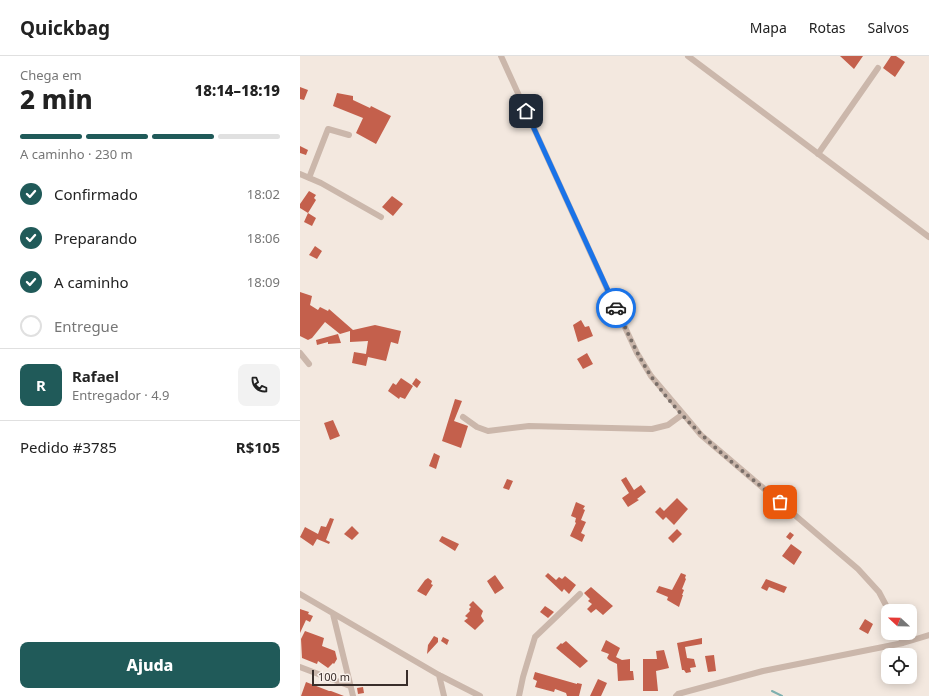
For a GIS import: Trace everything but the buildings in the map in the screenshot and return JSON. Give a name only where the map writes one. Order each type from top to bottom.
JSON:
[{"type":"street","points":[[501,56],[637,353],[651,376],[683,414],[723,455],[858,569],[879,592],[885,604]]},
{"type":"street","points":[[688,56],[929,237]]},
{"type":"street","points":[[818,154],[878,68]]},
{"type":"street","points":[[309,178],[328,129],[349,135]]},
{"type":"street","points":[[300,174],[381,217]]},
{"type":"street","points":[[300,353],[309,364]]},
{"type":"street","points":[[463,417],[478,427],[488,431],[529,426],[652,429],[668,425],[683,414]]},
{"type":"street","points":[[300,594],[439,675],[480,696]]},
{"type":"street","points":[[519,696],[522,677],[535,637],[580,594]]},
{"type":"street","points":[[333,614],[352,696]]},
{"type":"street","points":[[676,696],[678,694],[764,671],[903,643],[929,635]]},
{"type":"street","points":[[300,667],[350,686]]},
{"type":"street","points":[[439,675],[444,696]]},
{"type":"waterway","points":[[772,691],[782,696]]},
{"type":"way so far","points":[[616,308],[637,353],[651,376],[671,401],[701,435],[780,502]]},
{"type":"route","points":[[526,111],[616,308]]}]
